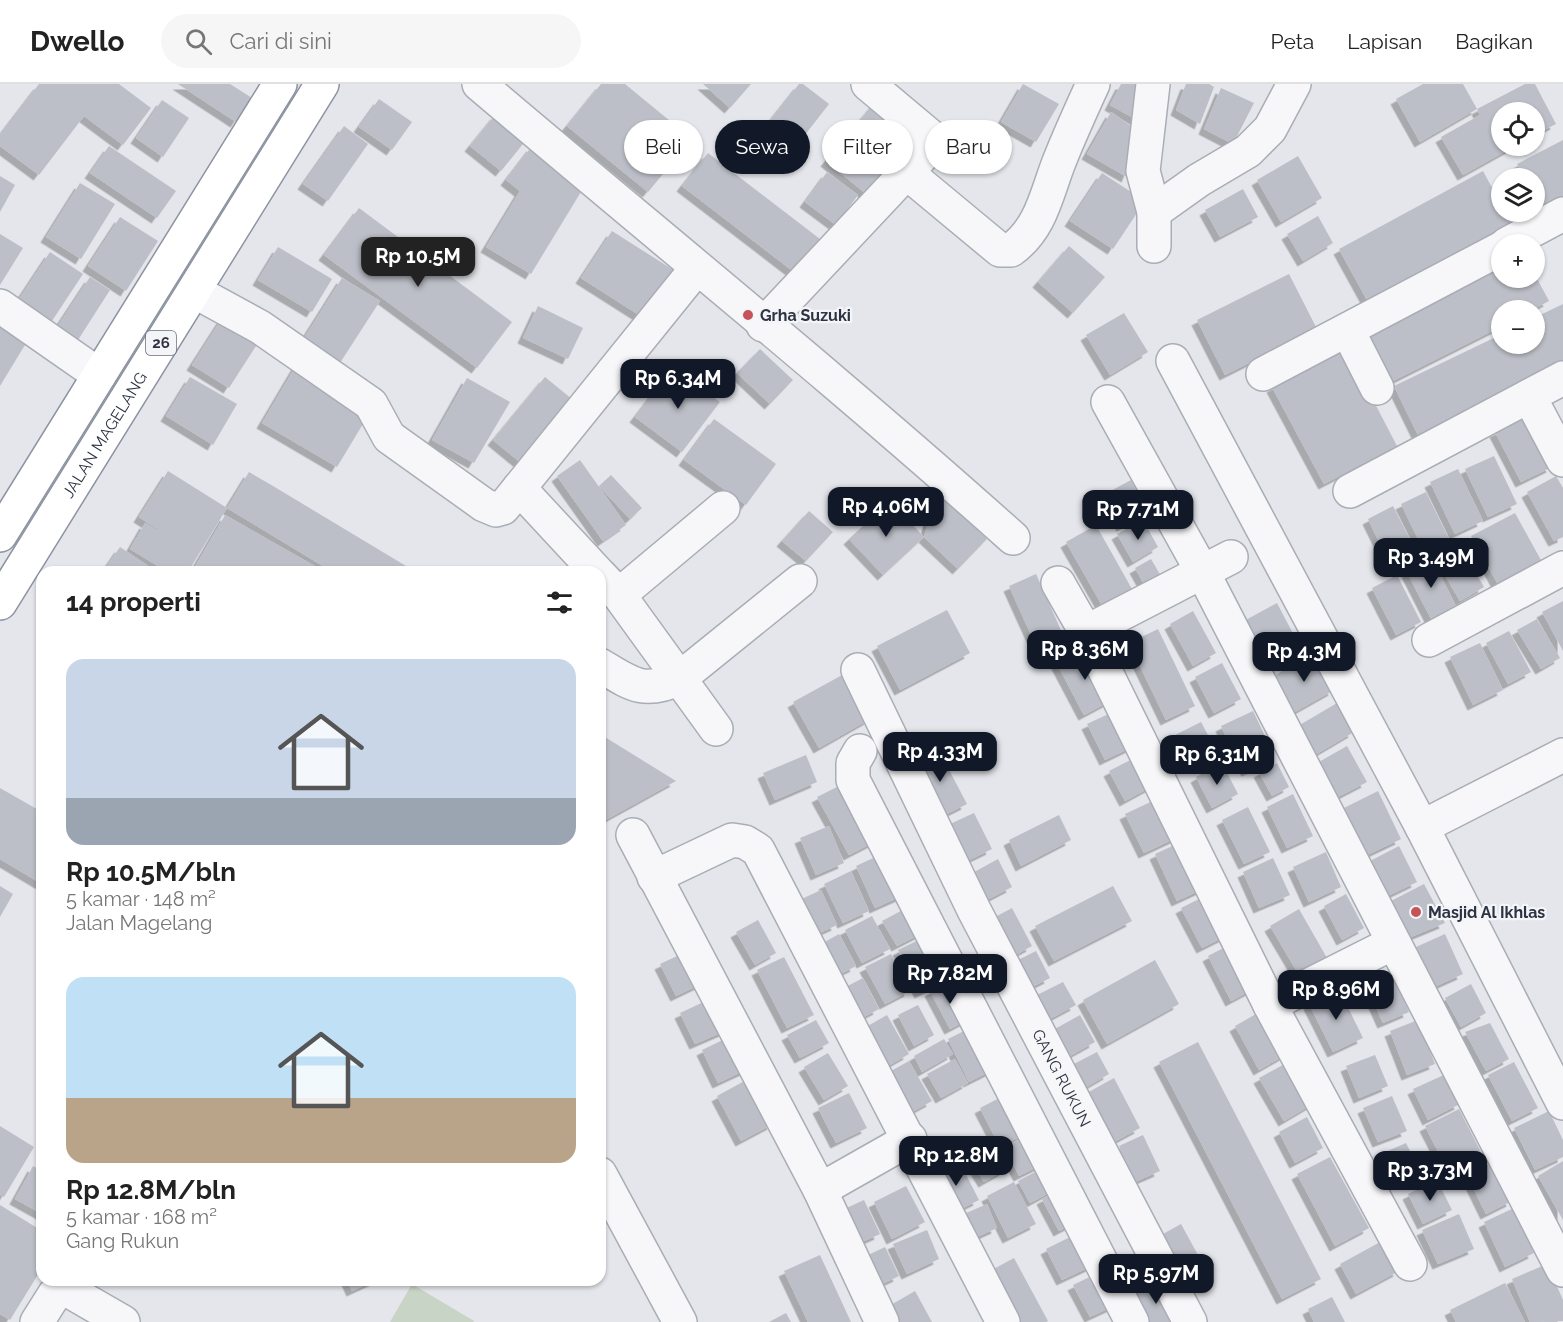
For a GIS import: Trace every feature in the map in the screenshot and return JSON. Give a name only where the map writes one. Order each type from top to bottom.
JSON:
[{"type":"highway","name":"26","points":[[0,535],[280,84]]},
{"type":"highway","name":"JALAN MAGELANG","points":[[0,603],[322,84]]},
{"type":"street","points":[[479,84],[696,269],[908,444],[1013,538]]},
{"type":"street","points":[[908,174],[1000,250],[1011,250],[1035,224],[1046,205],[1060,159],[1093,84]]},
{"type":"street","points":[[1153,84],[1143,171],[1154,212],[1155,246]]},
{"type":"street","points":[[1154,212],[1198,180],[1248,151],[1270,129],[1294,84]]},
{"type":"street","points":[[886,89],[936,141],[913,165]]},
{"type":"street","points":[[763,325],[904,174]]},
{"type":"street","points":[[1526,234],[1563,214]]},
{"type":"street","points":[[1263,374],[1491,254]]},
{"type":"street","points":[[194,291],[260,327],[371,404],[389,437],[484,505],[496,510],[503,508],[696,269]]},
{"type":"street","points":[[0,306],[99,375]]},
{"type":"street","points":[[1348,331],[1377,388]]},
{"type":"street","points":[[1173,361],[1422,827],[1563,1103]]},
{"type":"street","points":[[1350,491],[1563,378]]},
{"type":"street","points":[[1529,396],[1563,460]]},
{"type":"street","points":[[1108,402],[1203,573],[1563,1270]]},
{"type":"street","points":[[519,488],[593,566]]},
{"type":"street","points":[[716,729],[606,580],[723,508]]},
{"type":"street","points":[[1086,632],[1231,557]]},
{"type":"street","points":[[1429,640],[1563,567]]},
{"type":"street","points":[[606,669],[629,683],[646,688],[661,687],[680,678],[800,580]]},
{"type":"street","points":[[1058,583],[1086,632],[1270,1005],[1410,1264]]},
{"type":"street","name":"GANG RUKUN","points":[[858,670],[974,910],[1190,1322]]},
{"type":"street","points":[[861,751],[853,763],[853,780],[1132,1322]]},
{"type":"street","points":[[1422,827],[1563,755]]},
{"type":"street","points":[[633,835],[820,1190],[882,1322]]},
{"type":"street","points":[[654,877],[732,840],[746,842],[758,850],[1003,1322]]},
{"type":"street","points":[[1270,1005],[1393,943]]},
{"type":"street","points":[[820,1190],[910,1139]]},
{"type":"street","points":[[606,1185],[680,1322]]},
{"type":"street","points":[[37,1322],[54,1295],[64,1288],[103,1317]]},
{"type":"green space","points":[[411,1286],[415,1286],[474,1321],[473,1322],[390,1322]]},
{"type":"building","points":[[39,84],[119,84],[151,108],[123,145],[84,116],[39,175],[0,146],[0,135]]},
{"type":"building","points":[[178,84],[230,84],[252,98],[236,122]]},
{"type":"building","points":[[601,84],[625,84],[669,120],[624,120],[624,172],[567,126]]},
{"type":"building","points":[[703,84],[751,84],[730,108]]},
{"type":"building","points":[[799,84],[803,84],[829,104],[810,128],[810,120],[771,120]]},
{"type":"building","points":[[1023,84],[1059,104],[1036,142],[1012,128],[1012,120],[1002,120]]},
{"type":"building","points":[[1121,84],[1146,84],[1139,121],[1110,105]]},
{"type":"building","points":[[1186,84],[1209,84],[1214,87],[1200,124],[1176,110]]},
{"type":"building","points":[[1423,84],[1463,84],[1477,109],[1420,142],[1396,99]]},
{"type":"building","points":[[1525,84],[1535,84],[1544,102],[1491,102],[1491,156],[1497,156],[1463,175],[1441,137],[1480,115],[1477,109]]},
{"type":"building","points":[[1221,88],[1254,103],[1233,144],[1204,129]]},
{"type":"building","points":[[379,99],[412,122],[392,150],[359,127]]},
{"type":"building","points":[[162,100],[189,118],[163,157],[136,138]]},
{"type":"building","points":[[877,100],[901,120],[860,120]]},
{"type":"building","points":[[1545,103],[1556,124],[1545,130]]},
{"type":"building","points":[[1111,112],[1144,135],[1127,177],[1087,154]]},
{"type":"building","points":[[496,114],[527,139],[501,171],[470,146]]},
{"type":"building","points":[[344,126],[368,144],[328,201],[303,184]]},
{"type":"building","points":[[1563,140],[1563,198],[1545,207],[1545,168],[1519,168],[1517,164],[1532,156],[1545,156],[1545,149]]},
{"type":"building","points":[[109,146],[176,191],[157,218],[90,173]]},
{"type":"building","points":[[532,146],[587,182],[531,274],[486,247],[520,191],[506,180]]},
{"type":"building","points":[[708,153],[715,158],[715,174],[735,174],[820,239],[794,272],[682,186],[691,174],[703,174],[703,159]]},
{"type":"building","points":[[1298,156],[1322,198],[1281,222],[1257,180]]},
{"type":"building","points":[[1483,171],[1491,186],[1491,222],[1511,223],[1367,300],[1339,249]]},
{"type":"building","points":[[1102,173],[1145,201],[1113,249],[1070,221]]},
{"type":"building","points":[[626,174],[663,174],[648,192]]},
{"type":"building","points":[[826,174],[830,174],[858,195],[836,225],[805,202]]},
{"type":"building","points":[[842,174],[881,174],[865,193]]},
{"type":"building","points":[[0,176],[15,185],[0,212]]},
{"type":"building","points":[[80,183],[115,204],[81,259],[46,237]]},
{"type":"building","points":[[1243,189],[1258,217],[1220,237],[1205,210]]},
{"type":"building","points":[[359,208],[512,322],[477,368],[324,255]]},
{"type":"building","points":[[1318,216],[1333,243],[1303,261],[1287,234]]},
{"type":"building","points":[[120,217],[158,241],[126,291],[88,266]]},
{"type":"building","points":[[612,231],[678,273],[647,320],[581,278]]},
{"type":"building","points":[[0,234],[23,248],[0,285]]},
{"type":"building","points":[[1069,246],[1105,277],[1073,313],[1038,282]]},
{"type":"building","points":[[278,247],[332,279],[312,312],[258,280]]},
{"type":"building","points":[[50,252],[83,274],[48,327],[15,305]]},
{"type":"building","points":[[1491,269],[1491,288],[1542,288],[1549,301],[1545,303],[1545,300],[1491,300],[1491,332],[1391,382],[1365,332]]},
{"type":"building","points":[[1289,274],[1317,329],[1225,375],[1197,320]]},
{"type":"building","points":[[90,277],[110,290],[78,340],[57,327]]},
{"type":"building","points":[[342,278],[380,301],[338,366],[301,343]]},
{"type":"building","points":[[1563,304],[1563,367],[1419,437],[1394,386],[1491,339],[1491,354],[1545,354],[1545,313]]},
{"type":"building","points":[[538,306],[583,328],[568,359],[523,338]]},
{"type":"building","points":[[226,312],[263,335],[229,388],[192,365]]},
{"type":"building","points":[[1124,313],[1148,352],[1110,375],[1086,335]]},
{"type":"building","points":[[0,323],[28,340],[0,386]]},
{"type":"building","points":[[1346,348],[1397,446],[1324,484],[1272,387]]},
{"type":"building","points":[[760,349],[793,380],[770,404],[737,373]]},
{"type":"building","points":[[297,364],[372,409],[337,467],[262,423]]},
{"type":"building","points":[[673,367],[720,402],[682,452],[635,417]]},
{"type":"building","points":[[190,377],[237,404],[213,445],[166,416]]},
{"type":"building","points":[[545,377],[578,404],[527,468],[493,440]]},
{"type":"building","points":[[467,378],[510,402],[474,463],[432,440]]},
{"type":"building","points":[[1526,417],[1552,467],[1521,482],[1495,432]]},
{"type":"building","points":[[714,419],[776,464],[746,505],[684,460]]},
{"type":"building","points":[[1494,456],[1517,504],[1488,517],[1465,469]]},
{"type":"building","points":[[580,460],[626,525],[603,541],[557,476]]},
{"type":"building","points":[[1458,469],[1483,521],[1455,534],[1430,482]]},
{"type":"building","points":[[168,471],[227,508],[192,566],[158,566],[130,549],[145,523],[179,543],[139,517]]},
{"type":"building","points":[[249,472],[406,566],[323,566],[227,508]]},
{"type":"building","points":[[611,475],[642,508],[630,519],[599,486]]},
{"type":"building","points":[[1556,476],[1563,488],[1563,537],[1554,541],[1527,492]]},
{"type":"building","points":[[1131,480],[1148,513],[1122,526],[1105,494]]},
{"type":"building","points":[[937,491],[987,539],[958,569],[924,537]]},
{"type":"building","points":[[1426,492],[1450,541],[1425,553],[1401,504]]},
{"type":"building","points":[[890,501],[924,537],[883,575],[849,539]]},
{"type":"building","points":[[1393,506],[1419,557],[1393,570],[1368,519]]},
{"type":"building","points":[[809,511],[833,532],[806,561],[782,541]]},
{"type":"building","points":[[1515,513],[1542,562],[1499,586],[1471,536]]},
{"type":"building","points":[[225,515],[314,566],[195,566]]},
{"type":"building","points":[[1143,520],[1158,547],[1133,562],[1117,534]]},
{"type":"building","points":[[1096,525],[1137,598],[1107,614],[1066,542]]},
{"type":"building","points":[[1459,544],[1484,587],[1460,601],[1435,558]]},
{"type":"building","points":[[120,547],[148,566],[107,566]]},
{"type":"building","points":[[1151,559],[1165,583],[1149,593],[1135,568]]},
{"type":"building","points":[[1432,559],[1456,606],[1431,619],[1407,572]]},
{"type":"building","points":[[1036,574],[1064,637],[1037,648],[1009,586]]},
{"type":"building","points":[[1397,575],[1421,622],[1396,635],[1372,588]]},
{"type":"building","points":[[1563,601],[1563,651],[1542,612]]},
{"type":"building","points":[[1277,603],[1298,643],[1264,662],[1242,622]]},
{"type":"building","points":[[947,610],[970,653],[900,690],[877,646]]},
{"type":"building","points":[[1193,611],[1216,653],[1193,666],[1170,624]]},
{"type":"building","points":[[1537,619],[1560,658],[1541,669],[1517,630]]},
{"type":"building","points":[[1158,629],[1195,706],[1166,720],[1129,643]]},
{"type":"building","points":[[1509,631],[1531,672],[1508,684],[1486,643]]},
{"type":"building","points":[[1480,643],[1503,690],[1473,705],[1450,657]]},
{"type":"building","points":[[1086,647],[1114,699],[1084,715],[1056,662]]},
{"type":"building","points":[[1313,653],[1334,690],[1295,712],[1274,676]]},
{"type":"building","points":[[1222,663],[1241,699],[1214,713],[1195,677]]},
{"type":"building","points":[[844,674],[870,719],[819,748],[793,702]]},
{"type":"building","points":[[1337,703],[1354,732],[1315,755],[1298,726]]},
{"type":"building","points":[[1117,710],[1134,746],[1105,760],[1087,724]]},
{"type":"building","points":[[1253,711],[1266,738],[1234,753],[1221,726]]},
{"type":"building","points":[[1201,722],[1217,752],[1189,767],[1173,736]]},
{"type":"building","points":[[606,738],[676,781],[606,820]]},
{"type":"building","points":[[1263,746],[1270,761],[1247,771],[1240,757]]},
{"type":"building","points":[[1347,746],[1367,782],[1336,798],[1317,763]]},
{"type":"building","points":[[938,749],[967,804],[941,817],[912,761]]},
{"type":"building","points":[[1142,754],[1158,783],[1125,801],[1109,771]]},
{"type":"building","points":[[806,755],[817,782],[775,800],[763,773]]},
{"type":"building","points":[[1222,763],[1238,794],[1212,808],[1196,777]]},
{"type":"building","points":[[1277,763],[1289,787],[1272,796],[1259,772]]},
{"type":"building","points":[[845,783],[876,841],[849,855],[817,797]]},
{"type":"building","points":[[0,788],[36,809],[36,880],[0,859]]},
{"type":"building","points":[[1378,791],[1401,839],[1365,856],[1342,809]]},
{"type":"building","points":[[1293,794],[1313,836],[1287,848],[1267,807]]},
{"type":"building","points":[[1159,798],[1178,837],[1144,853],[1125,814]]},
{"type":"building","points":[[1248,807],[1270,852],[1244,864],[1222,820]]},
{"type":"building","points":[[974,813],[992,849],[957,866],[939,829]]},
{"type":"building","points":[[1059,815],[1071,840],[1021,866],[1009,840]]},
{"type":"building","points":[[829,826],[844,863],[816,875],[800,838]]},
{"type":"building","points":[[1183,841],[1205,888],[1177,901],[1155,854]]},
{"type":"building","points":[[1399,846],[1417,882],[1388,896],[1370,861]]},
{"type":"building","points":[[1326,852],[1341,887],[1309,902],[1293,867]]},
{"type":"building","points":[[884,853],[904,895],[875,908],[856,866]]},
{"type":"building","points":[[1273,858],[1290,895],[1259,908],[1243,872]]},
{"type":"building","points":[[998,859],[1012,887],[981,903],[967,876]]},
{"type":"building","points":[[851,871],[869,911],[843,923],[824,884]]},
{"type":"building","name":"Masjid Al Ikhlas","points":[[1424,884],[1445,923],[1406,939],[1389,902]]},
{"type":"building","points":[[0,886],[13,894],[0,917]]},
{"type":"building","points":[[1113,886],[1132,921],[1054,961],[1035,926]]},
{"type":"building","points":[[821,890],[837,925],[809,938],[793,903]]},
{"type":"building","points":[[1346,894],[1364,928],[1342,940],[1324,906]]},
{"type":"building","points":[[1207,895],[1228,935],[1202,948],[1181,908]]},
{"type":"building","points":[[910,906],[924,932],[897,946],[882,921]]},
{"type":"building","points":[[1012,908],[1032,946],[1003,962],[982,924]]},
{"type":"building","points":[[1299,909],[1327,958],[1299,975],[1270,926]]},
{"type":"building","points":[[872,916],[890,949],[862,963],[845,930]]},
{"type":"building","points":[[758,920],[776,953],[755,965],[736,932]]},
{"type":"building","points":[[839,934],[856,966],[831,979],[814,948]]},
{"type":"building","points":[[1445,934],[1463,974],[1434,987],[1416,947]]},
{"type":"building","points":[[929,935],[950,978],[920,993],[898,950]]},
{"type":"building","points":[[1235,942],[1259,986],[1231,1001],[1208,956]]},
{"type":"building","points":[[690,950],[705,982],[676,996],[660,964]]},
{"type":"building","points":[[1036,951],[1050,978],[1020,993],[1006,966]]},
{"type":"building","points":[[891,954],[910,991],[885,1004],[865,967]]},
{"type":"building","points":[[784,957],[814,1015],[787,1028],[757,970]]},
{"type":"building","points":[[1155,960],[1179,1004],[1107,1044],[1083,1000]]},
{"type":"building","points":[[1391,970],[1409,1012],[1383,1023],[1364,981]]},
{"type":"building","points":[[863,978],[879,1009],[854,1022],[838,991]]},
{"type":"building","points":[[950,981],[971,1018],[950,1029],[930,991]]},
{"type":"building","points":[[1063,982],[1076,1005],[1050,1019],[1037,995]]},
{"type":"building","points":[[1471,984],[1486,1013],[1461,1027],[1445,998]]},
{"type":"building","points":[[1339,989],[1363,1038],[1333,1052],[1309,1004]]},
{"type":"building","points":[[710,999],[725,1031],[695,1044],[680,1013]]},
{"type":"building","points":[[918,1005],[934,1035],[914,1046],[898,1015]]},
{"type":"building","points":[[1263,1010],[1287,1054],[1259,1070],[1235,1026]]},
{"type":"building","points":[[887,1015],[909,1054],[881,1070],[859,1031]]},
{"type":"building","points":[[1080,1015],[1095,1042],[1068,1057],[1053,1030]]},
{"type":"building","points":[[816,1020],[829,1043],[800,1058],[787,1035]]},
{"type":"building","points":[[1418,1020],[1435,1064],[1407,1075],[1390,1031]]},
{"type":"building","points":[[1490,1023],[1509,1059],[1486,1071],[1465,1032]]},
{"type":"building","points":[[972,1027],[993,1070],[969,1082],[948,1039]]},
{"type":"building","points":[[731,1036],[748,1069],[718,1083],[702,1050]]},
{"type":"building","points":[[944,1039],[953,1054],[922,1072],[914,1056]]},
{"type":"building","points":[[1198,1042],[1321,1279],[1282,1299],[1159,1062]]},
{"type":"building","points":[[1097,1052],[1109,1074],[1083,1089],[1070,1066]]},
{"type":"building","points":[[828,1053],[848,1086],[824,1100],[804,1067]]},
{"type":"building","points":[[1375,1055],[1388,1086],[1359,1098],[1346,1066]]},
{"type":"building","points":[[955,1059],[968,1083],[941,1098],[927,1074]]},
{"type":"building","points":[[1292,1060],[1316,1102],[1284,1121],[1259,1078]]},
{"type":"building","points":[[909,1061],[932,1101],[905,1116],[882,1076]]},
{"type":"building","points":[[1514,1062],[1538,1108],[1512,1121],[1488,1075]]},
{"type":"building","points":[[1446,1074],[1460,1104],[1428,1120],[1413,1089]]},
{"type":"building","points":[[1114,1078],[1140,1128],[1114,1142],[1087,1093]]},
{"type":"building","points":[[748,1079],[773,1124],[741,1141],[717,1096]]},
{"type":"building","points":[[849,1093],[867,1128],[836,1143],[818,1108]]},
{"type":"building","points":[[1007,1094],[1027,1133],[1000,1147],[980,1108]]},
{"type":"building","points":[[1392,1096],[1407,1131],[1378,1142],[1363,1108]]},
{"type":"building","points":[[1459,1109],[1482,1154],[1448,1171],[1425,1126]]},
{"type":"building","points":[[1549,1111],[1563,1140],[1563,1157],[1535,1170],[1514,1128]]},
{"type":"building","points":[[1307,1117],[1323,1148],[1295,1163],[1279,1132]]},
{"type":"building","points":[[0,1126],[34,1147],[4,1197],[0,1195]]},
{"type":"building","points":[[1030,1134],[1045,1163],[1019,1176],[1004,1147]]},
{"type":"building","points":[[1143,1135],[1160,1171],[1135,1182],[1119,1146]]},
{"type":"building","points":[[988,1140],[1005,1170],[984,1182],[966,1153]]},
{"type":"building","points":[[1406,1143],[1420,1171],[1397,1182],[1383,1153]]},
{"type":"building","points":[[1330,1157],[1369,1228],[1335,1246],[1297,1174]]},
{"type":"building","points":[[959,1161],[979,1200],[953,1213],[934,1174]]},
{"type":"building","points":[[1563,1161],[1563,1220],[1538,1176]]},
{"type":"building","points":[[1493,1162],[1512,1201],[1486,1214],[1467,1175]]},
{"type":"building","points":[[1050,1164],[1062,1186],[1030,1203],[1018,1181]]},
{"type":"building","points":[[33,1166],[36,1168],[36,1211],[15,1199]]},
{"type":"building","points":[[1437,1180],[1452,1210],[1423,1224],[1408,1194]]},
{"type":"building","points":[[1014,1182],[1036,1224],[1008,1238],[987,1196]]},
{"type":"building","points":[[906,1186],[925,1222],[892,1239],[874,1202]]},
{"type":"building","points":[[1061,1189],[1078,1221],[1059,1231],[1042,1199]]},
{"type":"building","points":[[864,1200],[880,1234],[855,1245],[840,1211]]},
{"type":"building","points":[[987,1204],[997,1228],[968,1241],[957,1217]]},
{"type":"building","points":[[0,1205],[36,1227],[36,1278],[10,1320],[0,1314]]},
{"type":"building","points":[[1514,1208],[1534,1253],[1505,1267],[1484,1222]]},
{"type":"building","points":[[1459,1214],[1474,1249],[1438,1264],[1422,1230]]},
{"type":"building","points":[[1181,1224],[1198,1255],[1171,1270],[1154,1239]]},
{"type":"building","points":[[927,1230],[939,1259],[907,1274],[893,1244]]},
{"type":"building","points":[[1082,1231],[1098,1263],[1062,1280],[1046,1249]]},
{"type":"building","points":[[1382,1241],[1399,1271],[1356,1294],[1340,1264]]},
{"type":"building","points":[[885,1247],[899,1276],[876,1287],[862,1258]]},
{"type":"building","points":[[820,1255],[851,1322],[808,1322],[784,1271]]},
{"type":"building","points":[[1014,1258],[1048,1321],[1016,1322],[988,1272]]},
{"type":"building","points":[[1547,1264],[1563,1300],[1563,1321],[1530,1322],[1512,1279]]},
{"type":"building","points":[[1102,1271],[1118,1304],[1090,1317],[1073,1285]]},
{"type":"building","points":[[1159,1282],[1181,1322],[1148,1322],[1134,1295]]},
{"type":"building","points":[[1505,1283],[1525,1322],[1456,1322],[1450,1310]]},
{"type":"building","points":[[350,1286],[363,1286],[352,1291]]},
{"type":"building","points":[[915,1291],[932,1322],[898,1322],[889,1306]]},
{"type":"building","points":[[1332,1297],[1345,1322],[1314,1322],[1308,1309]]},
{"type":"building","points":[[786,1313],[791,1322],[769,1322]]},
{"type":"place","name":"Grha Suzuki","points":[[748,315]]},
{"type":"place","name":"Masjid Al Ikhlas","points":[[1416,912]]}]
